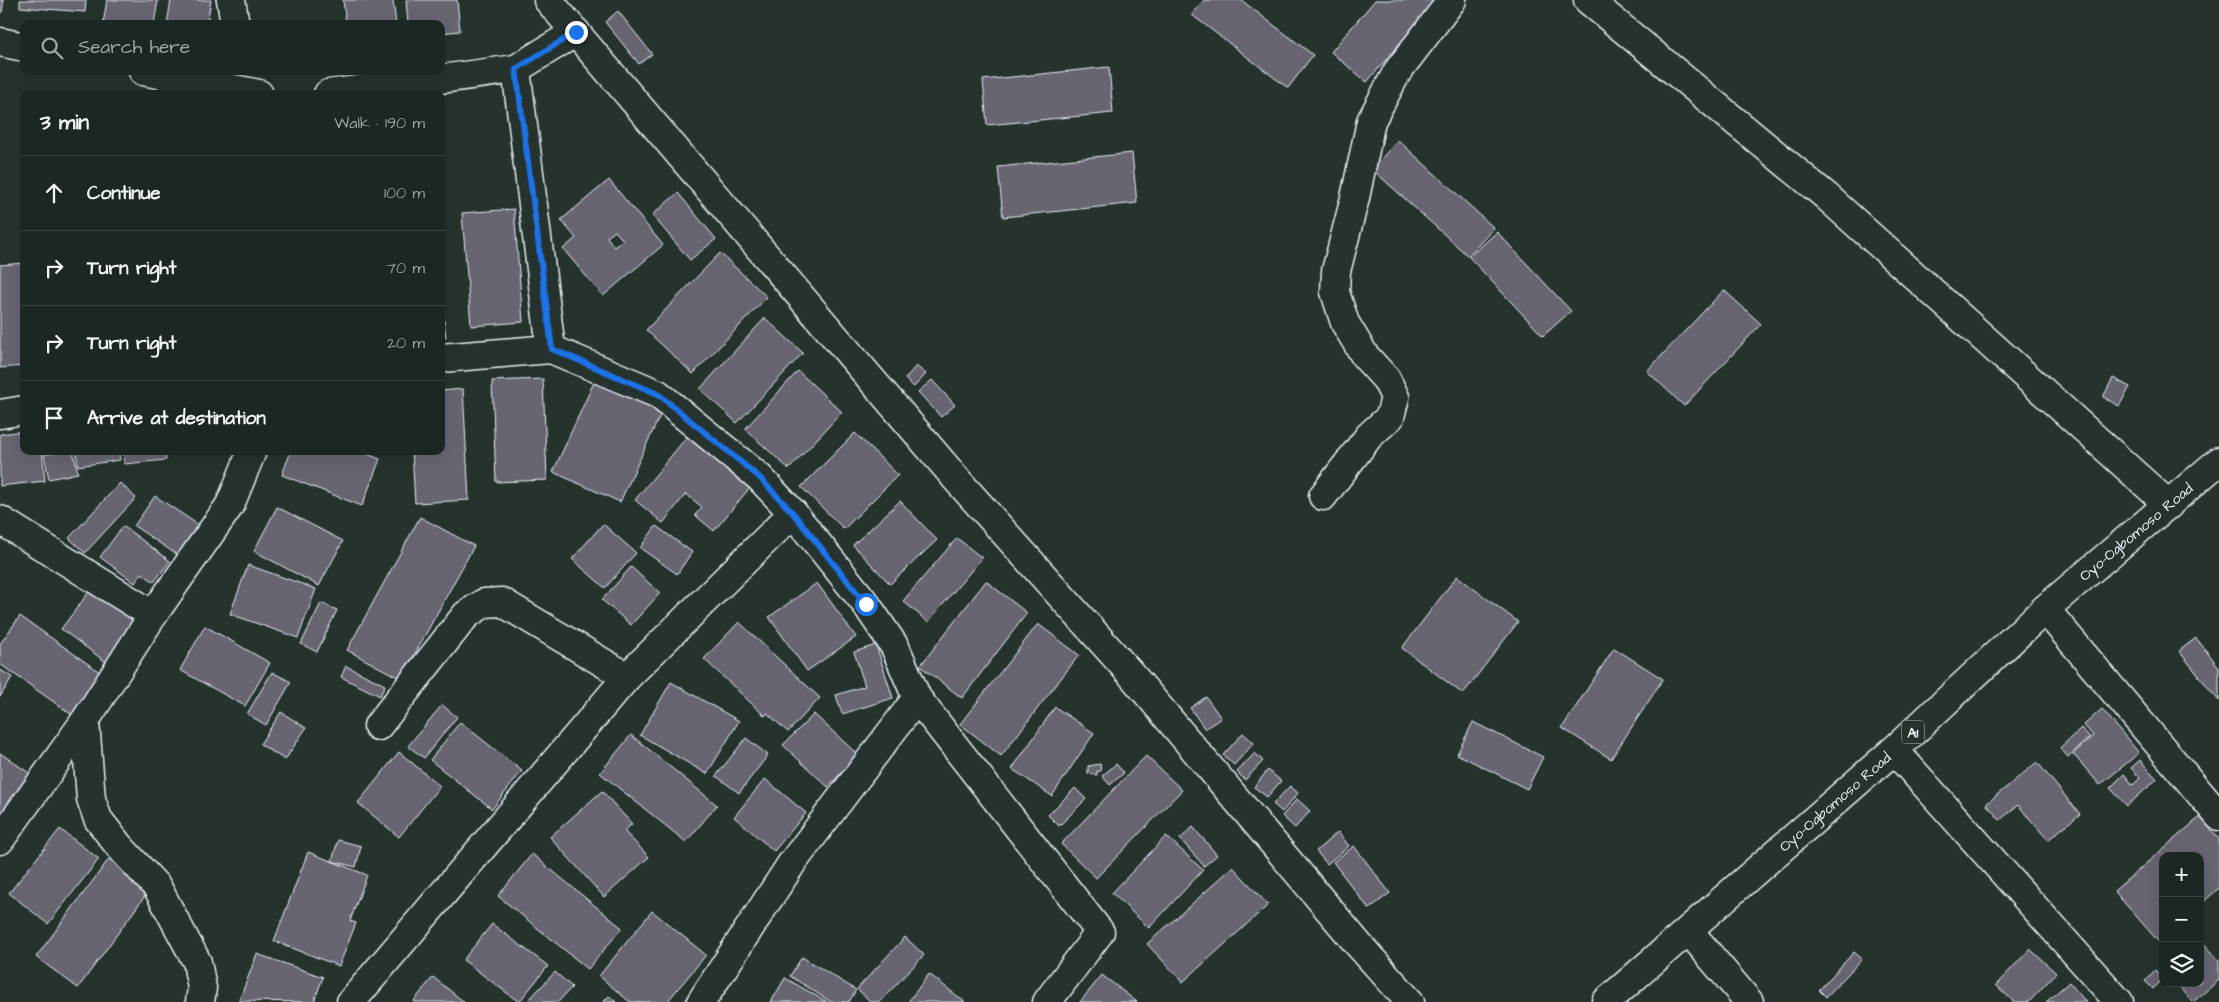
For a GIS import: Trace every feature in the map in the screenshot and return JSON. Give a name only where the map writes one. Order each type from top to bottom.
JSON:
[{"type":"main road","points":[[231,0],[234,20]]},
{"type":"main road","points":[[548,0],[958,481],[1131,674],[1358,944],[1410,1002]]},
{"type":"main road","points":[[1323,496],[1369,436],[1390,417],[1395,397],[1386,379],[1365,356],[1345,323],[1335,292],[1336,271],[1355,198],[1371,121],[1397,72],[1452,0]]},
{"type":"main road","points":[[1588,0],[1826,196],[2169,505]]},
{"type":"main road","points":[[358,90],[516,69],[576,32]]},
{"type":"main road","points":[[0,42],[20,46]]},
{"type":"main road","points":[[516,69],[552,349]]},
{"type":"main road","points":[[171,75],[248,86]]},
{"type":"main road","points":[[445,358],[552,349],[658,394],[759,477],[793,513],[866,604],[895,647],[917,698],[1100,932],[1047,1002]]},
{"type":"main road","points":[[0,414],[20,411]]},
{"type":"main road","points":[[0,840],[85,721],[153,615],[230,505],[250,455]]},
{"type":"main road","name":"Oyo-Ogbomoso Road","points":[[1606,1002],[1894,750],[2045,609],[2219,461]]},
{"type":"main road","points":[[351,1002],[627,677],[793,513]]},
{"type":"main road","points":[[0,520],[153,615]]},
{"type":"main road","points":[[378,726],[466,615],[484,603],[502,602],[627,677]]},
{"type":"main road","points":[[2045,609],[2219,816]]},
{"type":"main road","points":[[701,1002],[792,863],[917,698]]},
{"type":"main road","points":[[85,721],[91,799],[98,819],[118,846],[157,887],[196,962],[202,988],[200,1002]]},
{"type":"main road","points":[[1894,750],[2119,1002]]},
{"type":"main road","points":[[1689,931],[1749,1002]]},
{"type":"building","points":[[0,0],[4,0],[2,12],[0,12]]},
{"type":"building","points":[[20,0],[86,0],[85,12],[20,7]]},
{"type":"building","points":[[107,0],[158,0],[155,20],[104,20]]},
{"type":"building","points":[[171,0],[211,0],[208,20],[168,20]]},
{"type":"building","points":[[343,0],[393,0],[396,20],[346,20]]},
{"type":"building","points":[[406,0],[457,0],[460,31],[445,33],[445,20],[408,20]]},
{"type":"building","points":[[1204,0],[1241,0],[1313,55],[1288,88],[1192,15]]},
{"type":"building","points":[[1375,0],[1436,0],[1367,82],[1331,52]]},
{"type":"building","points":[[618,11],[652,54],[639,64],[605,22]]},
{"type":"building","points":[[1109,67],[1113,113],[987,125],[983,80]]},
{"type":"building","points":[[1398,140],[1494,228],[1468,256],[1372,169]]},
{"type":"building","points":[[1132,153],[1137,203],[1003,217],[998,167]]},
{"type":"building","points":[[609,180],[663,245],[603,296],[563,249],[576,238],[561,220]],"holes":[[[615,231],[623,240],[614,247],[607,237]]]},
{"type":"building","points":[[678,193],[716,239],[690,260],[652,215]]},
{"type":"building","points":[[514,209],[523,322],[471,326],[462,213]]},
{"type":"building","points":[[1497,232],[1571,311],[1543,336],[1469,257]]},
{"type":"building","points":[[720,253],[767,297],[693,374],[646,330]]},
{"type":"building","points":[[20,263],[20,366],[0,368],[0,265]]},
{"type":"building","points":[[1724,290],[1761,324],[1684,406],[1647,371]]},
{"type":"building","points":[[765,318],[803,353],[737,423],[700,389]]},
{"type":"building","points":[[916,366],[926,374],[914,387],[905,379]]},
{"type":"building","points":[[798,371],[842,412],[789,469],[745,429]]},
{"type":"building","points":[[2113,378],[2130,387],[2119,406],[2103,397]]},
{"type":"building","points":[[543,379],[547,480],[496,482],[492,381]]},
{"type":"building","points":[[595,380],[662,411],[620,502],[553,472]]},
{"type":"building","points":[[932,380],[955,405],[941,417],[918,392]]},
{"type":"building","points":[[463,389],[469,500],[415,503],[412,455],[445,455],[445,391]]},
{"type":"building","points":[[20,432],[20,455],[42,455],[45,481],[0,486],[0,434]]},
{"type":"building","points":[[690,433],[752,485],[714,531],[695,515],[702,507],[686,494],[663,523],[635,500]]},
{"type":"building","points":[[855,433],[898,475],[844,529],[801,487]]},
{"type":"building","points":[[44,455],[74,455],[78,473],[49,479]]},
{"type":"building","points":[[77,455],[119,455],[120,460],[78,466]]},
{"type":"building","points":[[123,455],[165,455],[166,460],[124,464]]},
{"type":"building","points":[[290,455],[370,455],[380,459],[362,506],[282,475]]},
{"type":"building","points":[[120,483],[136,498],[85,553],[69,538]]},
{"type":"building","points":[[155,496],[206,530],[185,560],[134,526]]},
{"type":"building","points":[[900,501],[937,540],[890,584],[853,545]]},
{"type":"building","points":[[277,507],[343,541],[319,586],[254,551]]},
{"type":"building","points":[[420,517],[474,546],[401,679],[347,650]]},
{"type":"building","points":[[603,524],[636,553],[605,588],[572,559]]},
{"type":"building","points":[[123,526],[170,561],[154,582],[142,573],[135,583],[100,557]]},
{"type":"building","points":[[656,526],[692,552],[677,574],[640,548]]},
{"type":"building","points":[[957,538],[982,558],[928,622],[903,601]]},
{"type":"building","points":[[248,565],[316,589],[298,638],[230,614]]},
{"type":"building","points":[[631,567],[660,593],[631,625],[602,600]]},
{"type":"building","points":[[1457,576],[1518,622],[1463,694],[1402,648]]},
{"type":"building","points":[[986,581],[1027,613],[962,698],[920,666]]},
{"type":"building","points":[[817,583],[856,637],[807,671],[769,617]]},
{"type":"building","points":[[92,588],[136,620],[106,662],[61,629]]},
{"type":"building","points":[[321,603],[337,610],[317,652],[301,644]]},
{"type":"building","points":[[20,616],[104,675],[75,717],[0,664],[0,644]]},
{"type":"building","points":[[739,622],[820,698],[788,732],[767,713],[765,716],[704,659]]},
{"type":"building","points":[[1038,624],[1079,655],[1001,756],[960,724]]},
{"type":"building","points":[[205,626],[270,663],[245,706],[180,670]]},
{"type":"building","points":[[2196,638],[2219,667],[2219,701],[2179,651]]},
{"type":"building","points":[[876,645],[893,698],[842,714],[836,695],[865,686],[854,652]]},
{"type":"building","points":[[1614,648],[1663,679],[1611,759],[1562,728]]},
{"type":"building","points":[[346,666],[385,685],[380,696],[341,677]]},
{"type":"building","points":[[0,670],[12,677],[0,697]]},
{"type":"building","points":[[272,672],[291,682],[266,725],[247,714]]},
{"type":"building","points":[[671,682],[739,721],[707,774],[640,735]]},
{"type":"building","points":[[1206,697],[1221,718],[1205,729],[1190,708]]},
{"type":"building","points":[[442,705],[457,717],[424,758],[408,746]]},
{"type":"building","points":[[1055,707],[1094,733],[1052,796],[1012,769]]},
{"type":"building","points":[[2102,709],[2139,753],[2100,785],[2073,754],[2093,736],[2084,725]]},
{"type":"building","points":[[281,712],[306,728],[285,760],[260,744]]},
{"type":"building","points":[[814,714],[858,755],[828,787],[783,745]]},
{"type":"building","points":[[460,722],[522,771],[492,809],[430,760]]},
{"type":"building","points":[[1473,722],[1543,757],[1527,789],[1457,754]]},
{"type":"building","points":[[2081,728],[2090,737],[2068,757],[2060,748]]},
{"type":"building","points":[[1243,733],[1254,743],[1234,765],[1223,755]]},
{"type":"building","points":[[631,735],[717,805],[686,842],[600,773]]},
{"type":"building","points":[[746,738],[768,755],[739,793],[716,776]]},
{"type":"building","points":[[399,752],[440,786],[399,837],[358,803]]},
{"type":"building","points":[[0,753],[32,775],[4,816],[0,813]]},
{"type":"building","points":[[1255,753],[1263,761],[1245,780],[1237,772]]},
{"type":"building","points":[[1146,756],[1182,790],[1096,878],[1061,844]]},
{"type":"building","points":[[2140,760],[2157,779],[2127,806],[2110,788],[2124,774],[2133,785],[2140,778],[2131,768]]},
{"type":"building","points":[[2037,762],[2080,814],[2048,840],[2018,805],[2000,820],[1986,804]]},
{"type":"building","points":[[1100,764],[1101,771],[1097,771],[1097,775],[1088,773],[1088,766]]},
{"type":"building","points":[[1116,764],[1124,773],[1110,785],[1102,776]]},
{"type":"building","points":[[1268,770],[1281,781],[1267,797],[1254,787]]},
{"type":"building","points":[[765,779],[806,813],[774,851],[734,817]]},
{"type":"building","points":[[1290,786],[1298,793],[1282,812],[1273,804]]},
{"type":"building","points":[[1075,788],[1086,799],[1059,826],[1048,815]]},
{"type":"building","points":[[602,791],[632,824],[624,831],[649,857],[604,897],[550,837]]},
{"type":"building","points":[[1297,799],[1310,811],[1295,828],[1282,816]]},
{"type":"building","points":[[2200,817],[2219,839],[2219,888],[2204,901],[2204,852],[2159,852]]},
{"type":"building","points":[[1193,827],[1217,855],[1204,866],[1180,839]]},
{"type":"building","points":[[60,829],[99,859],[48,924],[9,893]]},
{"type":"building","points":[[1338,832],[1349,846],[1327,864],[1316,851]]},
{"type":"building","points":[[1166,836],[1203,870],[1149,928],[1112,893]]},
{"type":"building","points":[[338,840],[361,846],[356,867],[332,861]]},
{"type":"building","points":[[1354,846],[1390,893],[1369,909],[1333,862]]},
{"type":"building","points":[[308,852],[367,875],[350,921],[356,923],[339,966],[274,941]]},
{"type":"building","points":[[2159,852],[2159,940],[2158,941],[2114,891]]},
{"type":"building","points":[[532,854],[622,928],[588,969],[498,896]]},
{"type":"building","points":[[109,859],[150,889],[78,988],[36,957]]},
{"type":"building","points":[[1233,867],[1268,905],[1183,982],[1147,944]]},
{"type":"building","points":[[652,911],[706,955],[667,1002],[630,1002],[599,976]]},
{"type":"building","points":[[492,924],[548,966],[519,1002],[463,960]]},
{"type":"building","points":[[905,937],[924,955],[880,1002],[871,1002],[857,989]]},
{"type":"building","points":[[2204,943],[2219,960],[2219,980],[2193,1002],[2180,987],[2204,987]]},
{"type":"building","points":[[2030,949],[2056,973],[2029,1002],[2014,1002],[1996,985]]},
{"type":"building","points":[[1854,952],[1862,959],[1826,997],[1819,990]]},
{"type":"building","points":[[257,954],[323,977],[314,1002],[239,1001]]},
{"type":"building","points":[[802,957],[856,990],[849,1002],[831,1002],[790,976]]},
{"type":"building","points":[[2155,970],[2159,974],[2159,983],[2153,989],[2145,981]]},
{"type":"building","points":[[555,972],[572,987],[558,1002],[527,1002]]},
{"type":"building","points":[[929,974],[965,1002],[908,1002]]},
{"type":"building","points":[[1102,975],[1137,1002],[1080,1002]]},
{"type":"building","points":[[433,977],[464,1002],[413,1002]]},
{"type":"building","points":[[785,978],[827,1002],[771,1002]]},
{"type":"building","points":[[2069,982],[2086,1002],[2046,1002]]},
{"type":"building","points":[[609,996],[616,1002],[603,1002]]},
{"type":"route","points":[[576,32],[516,69],[552,349],[658,394],[759,477],[793,513],[866,604]]}]
